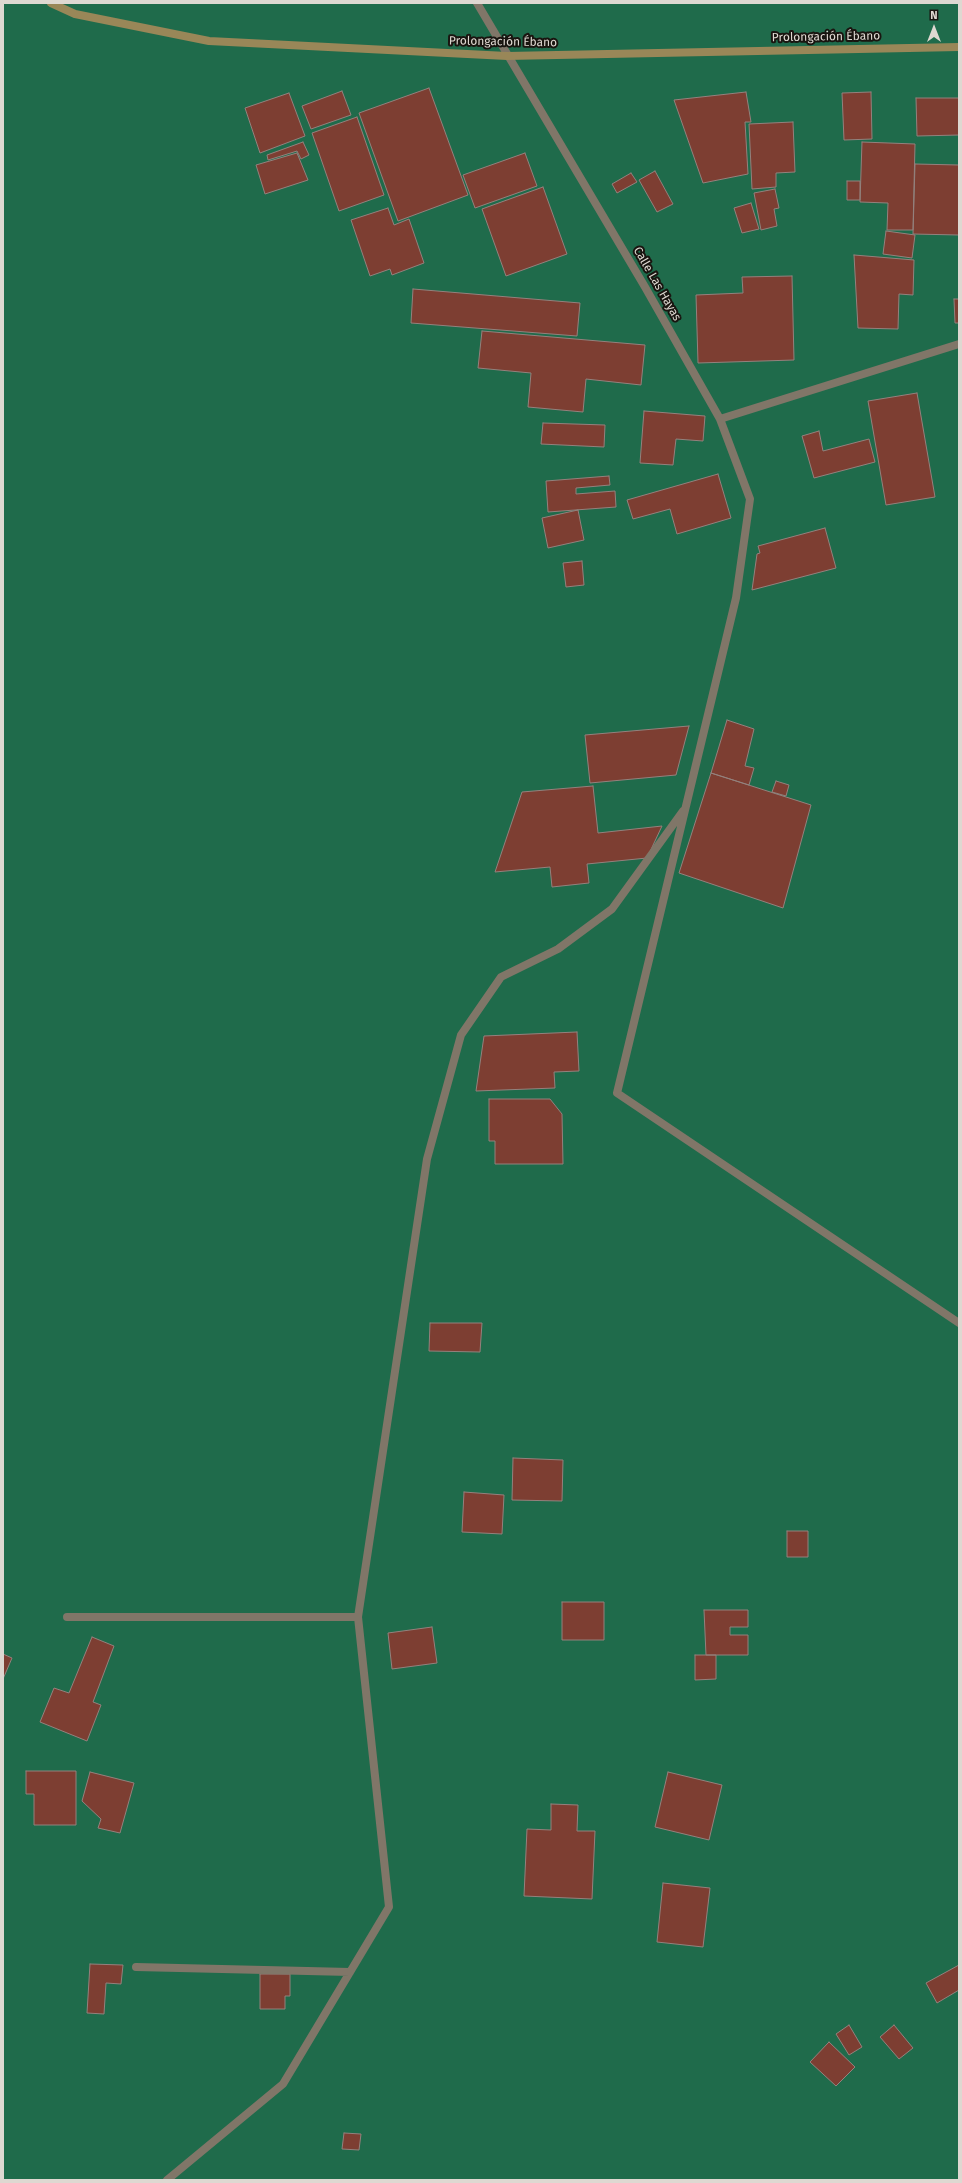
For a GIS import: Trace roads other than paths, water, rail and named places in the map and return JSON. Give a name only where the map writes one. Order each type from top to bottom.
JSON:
[{"type":"street","name":"Prolongación Ébano","points":[[51,3],[75,14],[209,41],[507,56],[959,47]]},
{"type":"street","name":"Calle Las Hayas","points":[[477,3],[507,56],[645,286],[720,419],[750,499],[736,598],[617,1093],[959,1323]]},
{"type":"street","points":[[720,419],[959,344]]},
{"type":"street","points":[[167,2180],[282,2084],[389,1907],[358,1617],[427,1159],[461,1035],[501,977],[558,949],[612,909],[686,807]]},
{"type":"street","points":[[67,1618],[358,1617]]},
{"type":"street","points":[[136,1967],[350,1972]]}]
